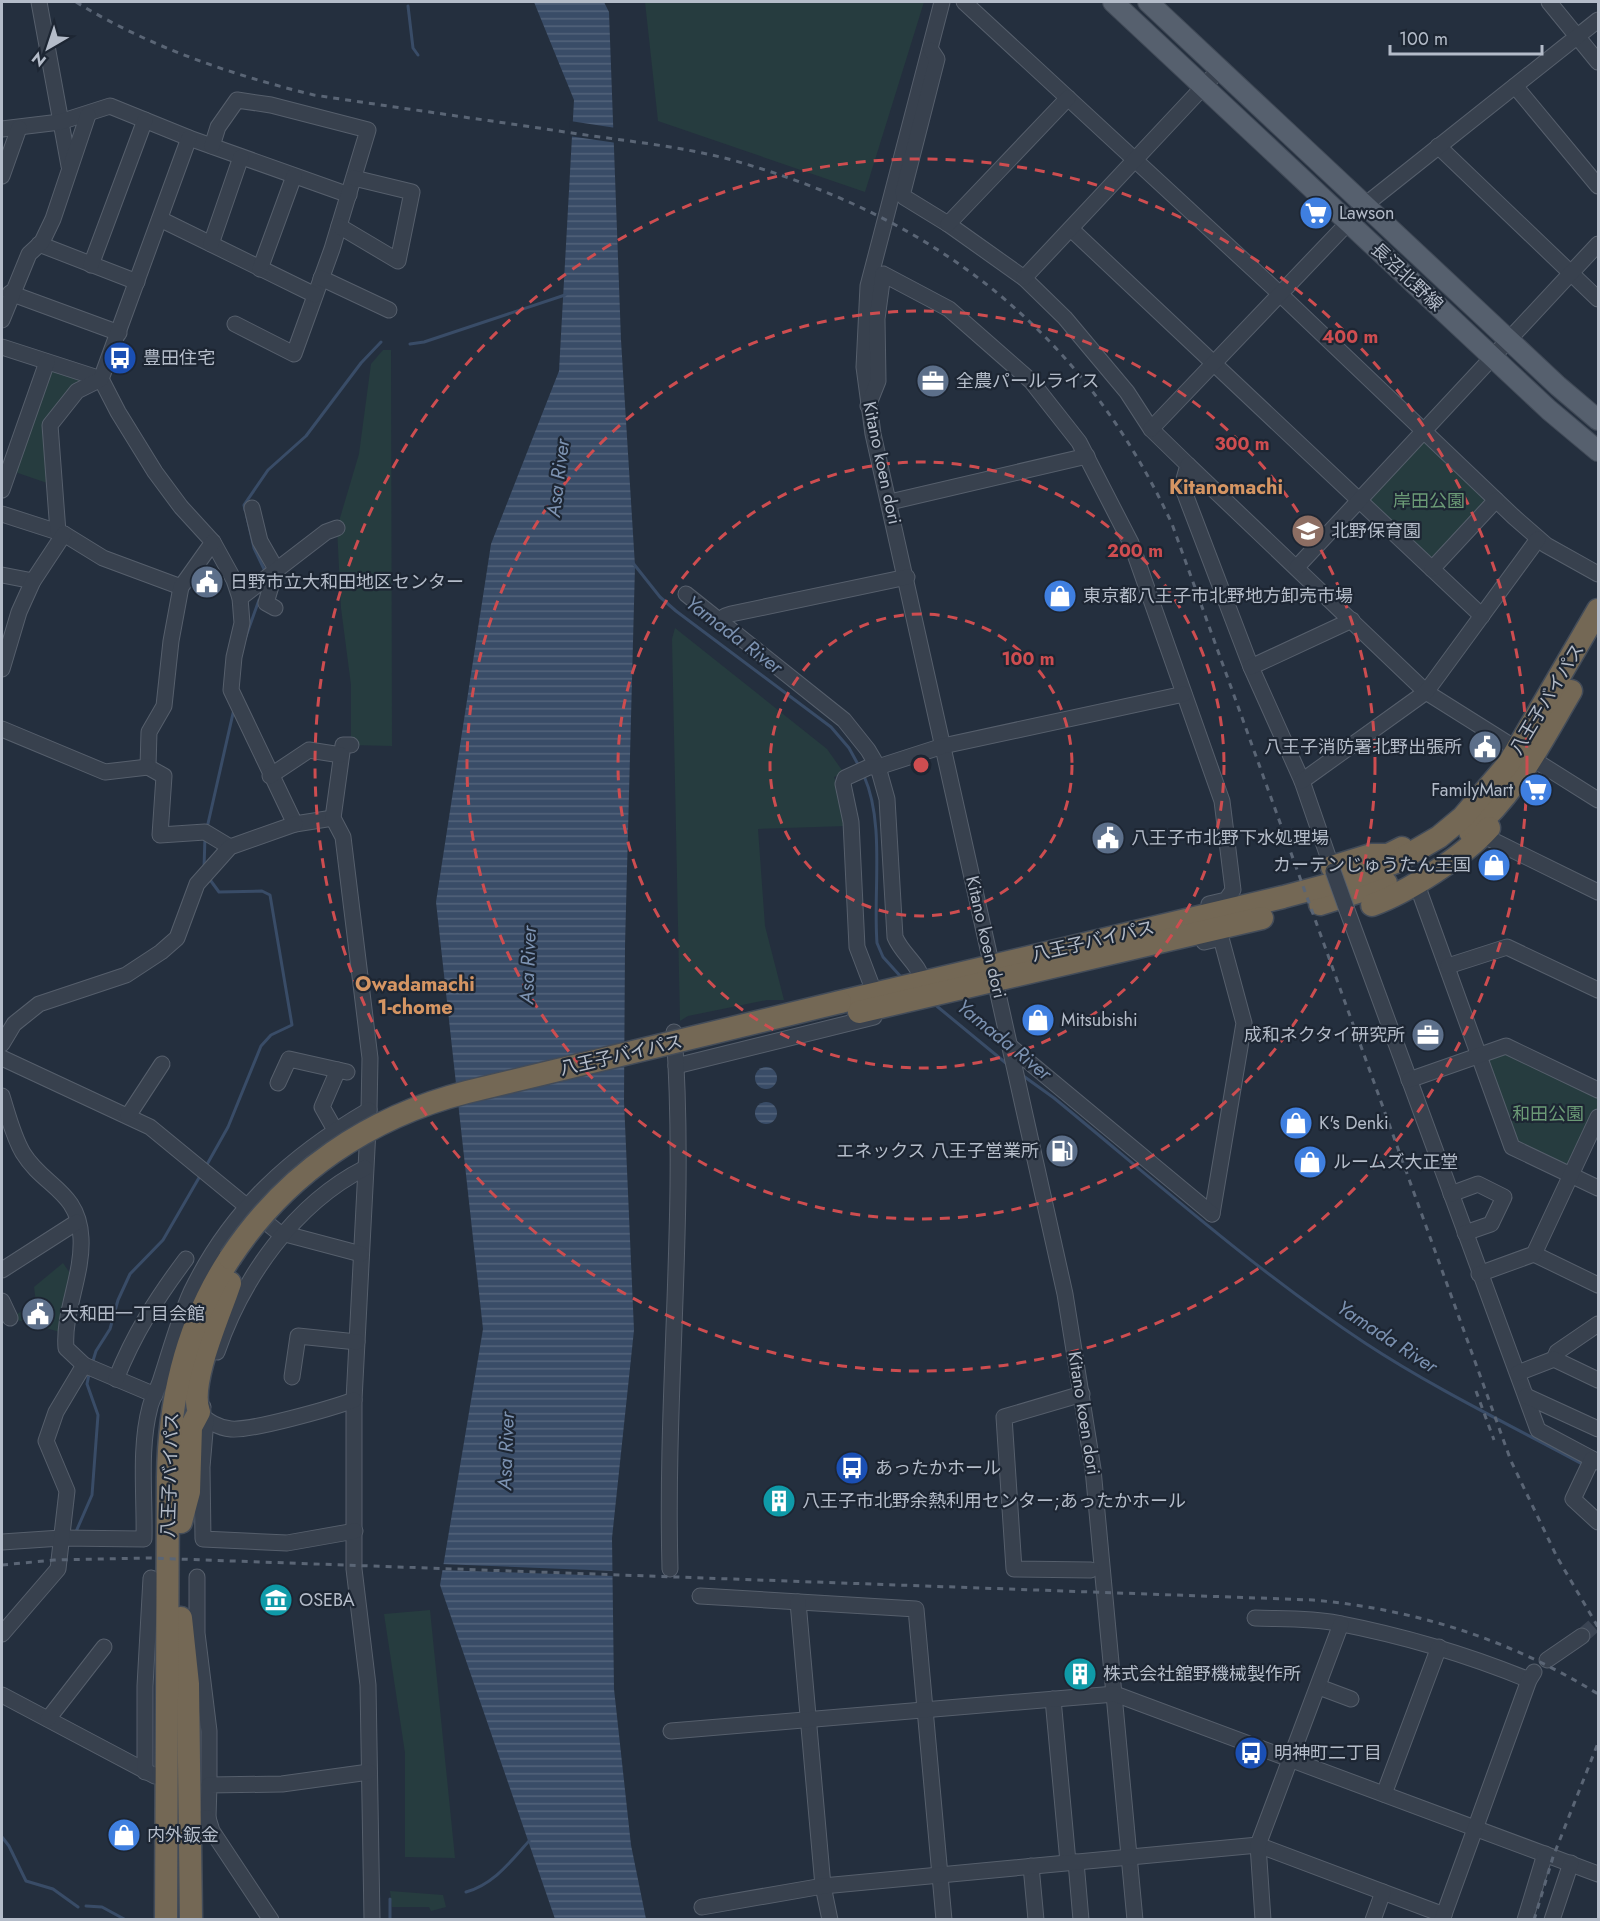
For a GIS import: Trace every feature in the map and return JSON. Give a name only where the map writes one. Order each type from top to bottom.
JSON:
[{"type":"highway","name":"八王子バイパス","points":[[180,1920],[174,1616],[164,1398],[194,1326],[234,1269],[273,1224],[315,1182],[356,1152],[412,1124],[461,1107],[844,1009],[906,990],[994,973],[1083,960],[1355,895],[1404,875],[1449,848],[1474,828],[1509,790],[1599,610]]},
{"type":"highway","name":"八王子バイパス","points":[[994,973],[1049,951],[1350,879],[1388,866],[1413,854],[1463,817],[1525,754],[1599,644]]},
{"type":"highway","points":[[1333,869],[1371,855],[1388,855],[1408,845],[1456,811],[1501,758],[1525,754],[1522,784],[1482,835],[1456,856],[1389,899],[1348,912]]},
{"type":"highway","name":"八王子バイパス","points":[[844,1009],[906,990]]},
{"type":"highway","name":"八王子バイパス","points":[[166,1920],[174,1616],[181,1522],[182,1445],[189,1393],[208,1329],[234,1269]]},
{"type":"highway","points":[[181,1522],[189,1492],[191,1427],[202,1416],[195,1400],[201,1372],[234,1269]]},
{"type":"highway","points":[[155,1920],[150,1774],[160,1686],[174,1616]]},
{"type":"highway","points":[[174,1616],[188,1684],[199,1819],[191,1920]]},
{"type":"main road","name":"長沼北野線","points":[[1113,2],[1550,410],[1599,451]]},
{"type":"main road","name":"長沼北野線","points":[[1148,2],[1510,340],[1599,420]]},
{"type":"street","points":[[40,2],[70,168]]},
{"type":"street","name":"Kitano koen dori","points":[[942,2],[870,270],[864,328],[864,367],[868,406],[1065,1294],[1094,1479],[1135,1920]]},
{"type":"street","points":[[964,2],[1280,293],[1538,539],[1599,574]]},
{"type":"street","points":[[1549,2],[1599,62]]},
{"type":"street","points":[[1151,429],[1365,205],[1599,20]]},
{"type":"street","points":[[929,48],[937,59],[903,192],[904,197],[948,224],[1024,278],[1065,318],[1097,354],[1151,429],[1426,692],[1599,800]]},
{"type":"street","points":[[1024,278],[1220,69]]},
{"type":"street","points":[[1515,86],[1599,186]]},
{"type":"street","points":[[948,224],[1068,98]]},
{"type":"street","points":[[212,146],[218,127],[237,100],[270,105],[368,130],[339,226],[294,354],[235,324]]},
{"type":"street","points":[[2,129],[60,122],[88,115],[110,106],[189,138],[349,195]]},
{"type":"street","points":[[2,320],[10,293],[29,254],[39,244],[53,219],[88,115]]},
{"type":"street","points":[[91,265],[145,120]]},
{"type":"street","points":[[2,176],[19,128]]},
{"type":"street","points":[[2,669],[19,612],[33,581],[61,533],[50,425],[77,391],[101,379],[189,138]]},
{"type":"street","points":[[1438,146],[1599,299]]},
{"type":"street","points":[[211,244],[241,157]]},
{"type":"street","points":[[260,268],[294,176]]},
{"type":"street","points":[[339,226],[398,261],[412,192],[354,178]]},
{"type":"street","points":[[160,219],[315,295]]},
{"type":"street","points":[[1071,229],[1482,616]]},
{"type":"street","points":[[39,244],[137,282]]},
{"type":"street","points":[[1297,567],[1599,244]]},
{"type":"street","points":[[868,406],[878,381],[876,319],[882,274],[950,309],[1023,374],[1079,442],[1131,543],[1222,801],[1233,890],[1226,900],[1074,936],[1049,951]]},
{"type":"street","points":[[321,278],[389,310]]},
{"type":"street","points":[[10,293],[119,333]]},
{"type":"street","points":[[2,347],[101,379],[118,412],[155,472],[180,507],[213,542],[240,598],[242,623],[234,657],[231,690],[270,776],[295,824]]},
{"type":"street","points":[[2,490],[47,362]]},
{"type":"street","points":[[890,502],[1087,456]]},
{"type":"street","points":[[1188,465],[1182,486],[1251,667],[1302,781],[1479,1274],[1538,1430],[1591,1466],[1573,1499],[1599,1522]]},
{"type":"street","points":[[1432,569],[1496,500]]},
{"type":"street","points":[[252,508],[260,541],[276,569],[266,603],[275,608]]},
{"type":"street","points":[[2,514],[61,533],[103,558],[181,586]]},
{"type":"street","points":[[240,598],[326,532],[337,528]]},
{"type":"street","points":[[1302,781],[1426,692],[1538,539]]},
{"type":"street","points":[[148,767],[149,732],[165,706],[171,641],[181,586],[213,542]]},
{"type":"street","points":[[2,574],[33,581]]},
{"type":"street","points":[[721,623],[725,616],[731,614],[907,577]]},
{"type":"street","points":[[676,1066],[892,1012],[906,990],[921,973],[900,949],[895,937],[890,819],[887,799],[858,736],[844,720],[686,594]]},
{"type":"street","points":[[1251,667],[1352,620]]},
{"type":"street","points":[[906,990],[857,947],[850,822],[843,784],[844,778],[943,746],[1185,694]]},
{"type":"street","points":[[2,729],[105,772],[148,767],[164,776],[160,836],[205,832],[230,848]]},
{"type":"street","points":[[270,776],[309,750],[346,750],[333,818],[343,837],[370,1058],[354,1400],[354,1569],[368,1685],[372,1920]]},
{"type":"street","points":[[2,1044],[14,1024],[39,1004],[126,975],[161,952],[177,938],[197,884],[230,848],[295,824],[333,818]]},
{"type":"street","points":[[1482,835],[1599,892]]},
{"type":"street","points":[[1416,882],[1512,1147],[1599,1188]]},
{"type":"street","points":[[1012,1053],[1212,1214],[1244,1023],[1221,938],[1107,965],[1083,960]]},
{"type":"street","points":[[1448,966],[1508,947],[1599,990]]},
{"type":"street","points":[[670,1569],[669,1482],[678,1134],[674,1032],[854,989],[906,990]]},
{"type":"street","points":[[1409,1080],[1506,1046],[1599,1090]]},
{"type":"street","points":[[2,1058],[150,1127],[278,1233],[361,1254]]},
{"type":"street","points":[[278,1083],[289,1059],[342,1071],[322,1107],[335,1130]]},
{"type":"street","points":[[128,1116],[162,1064]]},
{"type":"street","points":[[2,1096],[24,1153],[42,1176],[67,1196],[77,1222],[81,1238],[79,1266],[66,1348],[84,1365],[164,1398]]},
{"type":"street","points":[[2,1542],[61,1538],[144,1539],[145,1452],[150,1407],[164,1398],[191,1293],[218,1246],[246,1207],[282,1170],[335,1130],[369,1110]]},
{"type":"street","points":[[1479,1274],[1533,1254],[1599,1117]]},
{"type":"street","points":[[355,1531],[287,1543],[203,1539],[202,1408],[216,1353],[234,1309],[284,1234],[333,1188],[364,1168]]},
{"type":"street","points":[[1451,1194],[1478,1184],[1504,1197],[1491,1224],[1465,1233]]},
{"type":"street","points":[[2,1270],[77,1222]]},
{"type":"street","points":[[1533,1254],[1599,1285]]},
{"type":"street","points":[[116,1379],[132,1340],[159,1295],[186,1259]]},
{"type":"street","points":[[2,1301],[10,1318]]},
{"type":"street","points":[[1518,1373],[1554,1359],[1557,1352],[1599,1324]]},
{"type":"street","points":[[292,1377],[298,1336],[357,1342]]},
{"type":"street","points":[[1554,1359],[1599,1380]]},
{"type":"street","points":[[2,1634],[58,1569],[67,1491],[46,1441],[56,1412],[84,1365]]},
{"type":"street","points":[[1082,1394],[1004,1417],[1014,1569],[1090,1570]]},
{"type":"street","points":[[1526,1396],[1599,1429]]},
{"type":"street","points":[[202,1416],[231,1429],[259,1425],[354,1400]]},
{"type":"street","points":[[150,1774],[145,1686],[151,1578]]},
{"type":"street","points":[[196,1578],[197,1633],[209,1731],[209,1785],[199,1819],[212,1831],[271,1920]]},
{"type":"street","points":[[700,1596],[916,1609],[944,1920]]},
{"type":"street","points":[[798,1602],[823,1886],[830,1920]]},
{"type":"street","points":[[702,1907],[823,1886],[1258,1845],[1443,1917],[1532,1676],[1383,1631],[1341,1624],[1254,1618]]},
{"type":"street","points":[[1263,1920],[1258,1845],[1341,1624]]},
{"type":"street","points":[[1547,1660],[1582,1636]]},
{"type":"street","points":[[48,1719],[105,1647]]},
{"type":"street","points":[[1384,1794],[1439,1647]]},
{"type":"street","points":[[1319,1687],[1351,1699]]},
{"type":"street","points":[[671,1731],[1115,1694],[1599,1874]]},
{"type":"street","points":[[2,1695],[150,1774]]},
{"type":"street","points":[[1053,1699],[1081,1920]]},
{"type":"street","points":[[209,1785],[282,1784],[369,1772]]},
{"type":"street","points":[[1525,1920],[1545,1854]]},
{"type":"street","points":[[1552,1920],[1571,1863]]},
{"type":"street","points":[[1031,1866],[1036,1920]]},
{"type":"street","points":[[1372,1920],[1383,1892]]},
{"type":"green space","points":[[645,2],[924,2],[865,192],[658,121]]},
{"type":"green space","points":[[383,350],[391,350],[392,746],[351,745],[351,685],[341,608],[337,528],[359,454],[371,364]]},
{"type":"green space","points":[[51,370],[80,379],[46,420],[50,484],[15,472]]},
{"type":"green space","name":"岸田公園","points":[[1421,443],[1426,443],[1490,500],[1431,562],[1372,507],[1369,500]]},
{"type":"green space","points":[[675,628],[827,749],[844,773],[834,777],[840,791],[847,826],[758,829],[765,926],[784,1000],[767,1000],[688,1016],[680,1021],[672,639]]},
{"type":"green space","name":"和田公園","points":[[1505,1048],[1598,1093],[1598,1108],[1571,1166],[1568,1167],[1516,1146],[1486,1057]]},
{"type":"green space","points":[[63,1263],[76,1282],[67,1334],[10,1318],[36,1303],[34,1287]]},
{"type":"green space","points":[[430,1610],[455,1858],[405,1857],[405,1753],[384,1614]]},
{"type":"green space","points":[[390,1891],[443,1895],[446,1907],[431,1911],[429,1907],[392,1907]]},
{"type":"water","name":"Asa River","points":[[534,2],[604,2],[609,12],[621,340],[635,566],[625,946],[624,1101],[634,1330],[612,1538],[614,1689],[631,1845],[646,1919],[555,1919],[440,1585],[483,1329],[436,902],[491,544],[559,371],[574,100]]},
{"type":"water","points":[[766,1067],[776,1074],[777,1078],[770,1088],[766,1089],[756,1082],[755,1078],[762,1068]]},
{"type":"water","points":[[766,1102],[776,1109],[777,1113],[770,1123],[766,1124],[756,1117],[755,1113],[762,1103]]},
{"type":"pier","points":[[570,121],[616,128],[617,143],[569,136]]},
{"type":"pier","points":[[440,1564],[615,1571],[615,1576],[440,1570]]},
{"type":"waterway","points":[[408,6],[413,48],[418,55]]},
{"type":"waterway","points":[[410,344],[424,342],[565,295]]},
{"type":"waterway","points":[[245,510],[244,505],[268,470],[306,436],[361,363],[381,342]]},
{"type":"waterway","points":[[247,517],[254,548],[264,569]]},
{"type":"waterway","name":"Yamada River","points":[[633,563],[660,597],[676,611],[831,727],[849,748],[860,768]]},
{"type":"waterway","points":[[245,639],[259,600]]},
{"type":"waterway","points":[[207,828],[234,709]]},
{"type":"waterway","name":"Yamada River","points":[[864,776],[870,795],[876,836],[877,943],[883,957],[902,978]]},
{"type":"waterway","points":[[204,868],[205,837]]},
{"type":"waterway","points":[[205,1168],[228,1127],[261,1046],[271,1035],[292,1025],[270,895],[262,891],[219,892],[208,877]]},
{"type":"waterway","name":"Yamada River","points":[[933,1003],[1007,1064]]},
{"type":"waterway","name":"Yamada River","points":[[1022,1075],[1054,1098],[1246,1256],[1365,1343],[1418,1376],[1584,1465]]},
{"type":"waterway","points":[[92,1364],[96,1351],[110,1329],[118,1300],[130,1274],[163,1240],[200,1176]]},
{"type":"waterway","points":[[75,1534],[92,1495],[98,1415],[87,1384],[89,1374]]},
{"type":"waterway","points":[[2,1837],[9,1846],[26,1881],[53,1889],[78,1907]]},
{"type":"waterway","points":[[466,1892],[493,1878],[529,1841]]},
{"type":"waterway","points":[[390,1899],[390,1920]]},
{"type":"waterway","points":[[86,1906],[102,1907],[126,1920]]},
{"type":"tunnel","points":[[1582,1636],[1598,1622]]},
{"type":"railway","points":[[76,2],[132,33],[192,58],[222,69],[314,95],[693,151],[732,160],[806,184],[874,214],[937,249],[995,291],[1047,339],[1094,394],[1136,455],[1172,524],[1511,1461],[1557,1557],[1598,1627]]},
{"type":"railway","points":[[1476,1391],[1494,1440]]},
{"type":"railway","points":[[2,1565],[54,1560],[150,1558],[1313,1600],[1388,1611],[1461,1630],[1531,1658],[1598,1694]]},
{"type":"railway","points":[[1534,1920],[1553,1857],[1598,1743]]},
{"type":"place","name":"Lawson","points":[[1316,213]]},
{"type":"place","name":"豊田住宅","points":[[120,358]]},
{"type":"place","name":"全農パールライス","points":[[933,381]]},
{"type":"place","name":"北野保育園","points":[[1308,531]]},
{"type":"place","name":"日野市立大和田地区センター","points":[[207,582]]},
{"type":"place","name":"東京都八王子市北野地方卸売市場","points":[[1060,596]]},
{"type":"place","name":"八王子消防署北野出張所","points":[[1485,747]]},
{"type":"place","name":"FamilyMart","points":[[1536,790]]},
{"type":"place","name":"八王子市北野下水処理場","points":[[1108,838]]},
{"type":"place","name":"カーテンじゅうたん王国","points":[[1494,865]]},
{"type":"place","name":"Mitsubishi","points":[[1038,1020]]},
{"type":"place","name":"成和ネクタイ研究所","points":[[1428,1035]]},
{"type":"place","name":"K's Denki","points":[[1296,1123]]},
{"type":"place","name":"エネックス 八王子営業所","points":[[1062,1151]]},
{"type":"place","name":"ルームズ大正堂","points":[[1310,1162]]},
{"type":"place","name":"大和田一丁目会館","points":[[38,1314]]},
{"type":"place","name":"あったかホール","points":[[852,1468]]},
{"type":"place","name":"八王子市北野余熱利用センター;あったかホール","points":[[779,1501]]},
{"type":"place","name":"OSEBA","points":[[276,1600]]},
{"type":"place","name":"株式会社舘野機械製作所","points":[[1080,1674]]},
{"type":"place","name":"明神町二丁目","points":[[1251,1753]]},
{"type":"place","name":"内外鈑金","points":[[124,1835]]},
{"type":"district","name":"Kitanomachi","points":[[1226,487]]},
{"type":"district","name":"Owadamachi 1-chome","points":[[415,996]]}]
